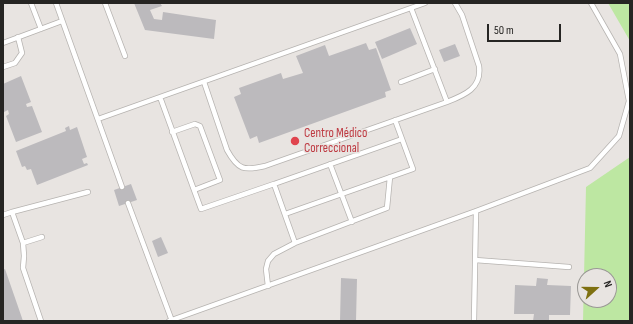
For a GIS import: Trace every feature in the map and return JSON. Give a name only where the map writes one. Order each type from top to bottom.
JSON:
[{"type":"lane","points":[[31,3],[41,29]]},
{"type":"lane","points":[[56,3],[122,187]]},
{"type":"lane","points":[[105,3],[125,56]]},
{"type":"lane","points":[[98,118],[204,82],[425,3]]},
{"type":"lane","points":[[204,82],[227,150],[239,167],[250,170],[265,166],[447,102],[463,96],[473,89],[480,74],[462,15],[455,3]]},
{"type":"lane","points":[[128,203],[171,321],[476,211],[590,168],[619,136],[629,101],[620,54],[591,3]]},
{"type":"lane","points":[[411,8],[447,102]]},
{"type":"lane","points":[[3,43],[62,21]]},
{"type":"lane","points":[[3,67],[15,63],[22,54],[18,37]]},
{"type":"lane","points":[[401,82],[435,69]]},
{"type":"lane","points":[[160,97],[201,209],[402,139]]},
{"type":"lane","points":[[285,214],[413,168],[395,120]]},
{"type":"lane","points":[[172,132],[195,124],[200,126],[220,180],[194,190]]},
{"type":"lane","points":[[330,164],[352,222]]},
{"type":"lane","points":[[268,286],[266,270],[268,261],[274,254],[295,243],[387,208],[390,177]]},
{"type":"lane","points":[[274,184],[295,243]]},
{"type":"lane","points":[[3,216],[12,212],[88,192]]},
{"type":"lane","points":[[474,321],[476,211]]},
{"type":"lane","points":[[12,212],[23,243],[23,268],[41,321]]},
{"type":"lane","points":[[23,243],[42,237]]},
{"type":"lane","points":[[475,260],[569,267]]},
{"type":"green space","points":[[608,3],[630,3],[630,41]]},
{"type":"green space","points":[[630,157],[630,321],[583,321],[583,308],[617,308],[617,268],[584,268],[586,187]]},
{"type":"building","points":[[134,3],[160,3],[162,6],[150,10],[154,19],[162,20],[163,12],[216,20],[214,39],[145,30]]},
{"type":"building","points":[[410,28],[417,44],[382,59],[375,42]]},
{"type":"building","points":[[366,43],[369,50],[376,48],[391,90],[385,92],[386,97],[259,143],[257,136],[250,139],[234,97],[241,94],[239,88],[281,73],[283,79],[303,73],[296,56],[325,45],[329,56]]},
{"type":"building","points":[[455,44],[460,56],[444,62],[439,50]]},
{"type":"building","points":[[21,76],[31,102],[26,104],[27,107],[32,106],[42,132],[16,142],[6,116],[9,114],[8,110],[4,112],[3,108],[3,84]]},
{"type":"building","points":[[69,126],[70,130],[77,127],[87,157],[82,159],[84,164],[87,163],[88,165],[37,185],[31,169],[27,170],[25,166],[22,167],[16,151],[66,131],[65,128]]},
{"type":"building","points":[[131,184],[137,200],[119,206],[114,190]]},
{"type":"building","points":[[161,237],[168,253],[158,257],[152,241]]},
{"type":"building","points":[[5,269],[23,321],[3,321],[3,270]]},
{"type":"building","points":[[341,278],[357,279],[356,321],[340,321]]},
{"type":"building","points":[[537,278],[548,279],[547,285],[571,286],[570,315],[549,315],[549,321],[533,321],[534,314],[514,314],[515,285],[536,286]]},
{"type":"place","name":"Centro Médico Correccional","points":[[295,141]]}]
